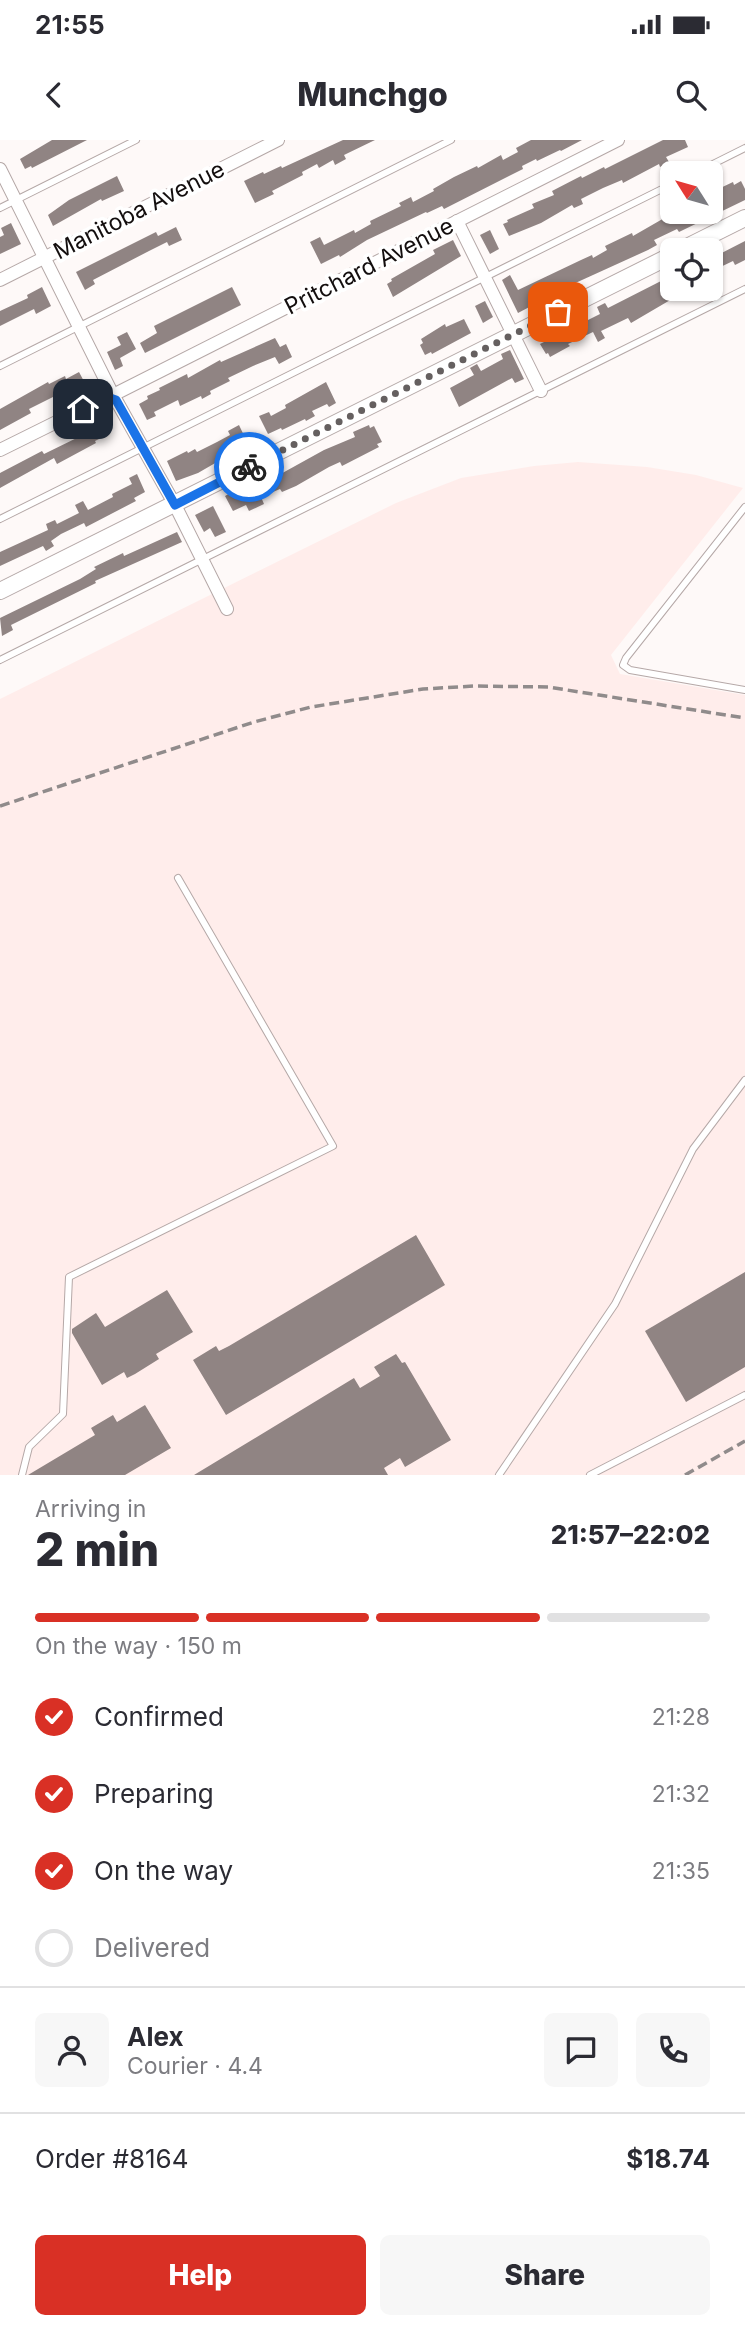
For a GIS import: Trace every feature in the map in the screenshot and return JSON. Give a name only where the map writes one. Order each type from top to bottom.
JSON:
[{"type":"street","name":"Manitoba Avenue","points":[[0,280],[278,140]]},
{"type":"street","name":"Pritchard Avenue","points":[[0,450],[618,140]]},
{"type":"street","points":[[0,169],[113,394],[175,505],[227,608]]},
{"type":"street","points":[[705,238],[745,218]]},
{"type":"street","points":[[457,221],[541,391]]},
{"type":"street","points":[[0,591],[660,261]]},
{"type":"lane","points":[[0,208],[136,140]]},
{"type":"lane","points":[[0,366],[451,140]]},
{"type":"lane","points":[[719,161],[745,148]]},
{"type":"lane","points":[[0,519],[660,190]]},
{"type":"lane","points":[[0,660],[745,289]]},
{"type":"lane","points":[[745,507],[623,665],[630,670],[745,690]]},
{"type":"lane","points":[[22,1475],[29,1447],[63,1414],[69,1277],[333,1146],[178,878]]},
{"type":"lane","points":[[499,1475],[615,1304],[694,1149],[745,1080]]},
{"type":"lane","points":[[590,1475],[745,1395]]},
{"type":"shaded area","points":[[578,462],[647,467],[696,475],[743,488],[611,655],[620,674],[745,695],[745,1475],[0,1475],[0,699],[396,503],[461,478]]},
{"type":"building","points":[[52,140],[87,140],[25,169],[20,159]]},
{"type":"building","points":[[343,140],[375,140],[344,155],[346,159],[335,165],[333,160],[319,168],[317,164],[302,172],[303,175],[272,191],[274,194],[255,203],[244,181],[263,172],[264,174],[281,166],[282,168]]},
{"type":"building","points":[[531,140],[582,140],[522,166],[523,169],[444,209],[442,206],[426,212],[367,240],[340,257],[339,255],[321,264],[310,242],[320,237],[324,245],[354,230],[355,233],[371,224],[370,221],[401,206],[399,203],[411,197],[413,202],[454,177],[501,155],[503,160],[518,152],[516,148]]},
{"type":"building","points":[[663,140],[685,140],[688,147],[666,157],[668,161],[660,161],[660,167],[659,164],[623,183],[622,180],[603,188],[581,199],[583,204],[574,208],[572,205],[541,223],[509,236],[503,224],[508,222],[507,220],[534,208],[532,204],[554,195],[552,191],[581,176],[582,178],[604,167],[605,169]]},
{"type":"building","points":[[117,176],[124,191],[102,201],[101,199],[53,226],[48,215],[69,200]]},
{"type":"building","points":[[741,181],[745,189],[745,200],[723,211],[723,187],[733,182],[734,185]]},
{"type":"building","points":[[660,220],[660,224],[696,224],[654,240],[657,245],[648,250],[518,313],[502,280],[510,275],[518,290],[592,255],[593,258],[607,250],[605,246],[632,233],[633,236]]},
{"type":"building","points":[[11,223],[21,244],[0,254],[0,237],[4,235],[1,228]]},
{"type":"building","points":[[176,227],[182,240],[169,246],[167,242],[149,251],[93,280],[95,284],[85,290],[76,272],[156,232],[158,236]]},
{"type":"building","points":[[490,230],[499,249],[490,254],[480,235]]},
{"type":"building","points":[[453,240],[461,256],[393,297],[387,284],[391,279],[435,254],[433,250]]},
{"type":"building","points":[[745,241],[745,260],[735,265],[733,261],[723,266],[723,252]]},
{"type":"building","points":[[660,282],[660,301],[669,301],[631,323],[628,318],[601,331],[605,338],[598,342],[593,332],[568,344],[570,346],[550,357],[546,354],[540,344],[600,314],[597,307],[605,303],[608,308]]},
{"type":"building","points":[[42,287],[51,306],[36,314],[34,309],[0,326],[0,311],[28,298],[27,295]]},
{"type":"building","points":[[232,287],[241,305],[145,353],[140,343],[157,333],[154,326]]},
{"type":"building","points":[[485,301],[493,317],[483,323],[475,306]]},
{"type":"building","points":[[464,319],[471,333],[432,354],[431,352],[425,355],[420,345],[423,343],[421,339],[445,324],[446,327]]},
{"type":"building","points":[[127,332],[136,349],[120,358],[123,366],[115,370],[107,352],[121,345],[117,337]]},
{"type":"building","points":[[275,338],[280,347],[286,344],[292,357],[279,364],[275,357],[253,366],[228,378],[230,381],[210,391],[211,394],[202,399],[201,396],[180,406],[178,400],[154,412],[156,416],[147,420],[139,404],[148,399],[147,396],[160,390],[159,388],[187,374],[188,378],[220,360],[221,362]]},
{"type":"building","points":[[510,350],[524,379],[515,383],[512,378],[459,407],[450,388],[474,375],[470,368],[477,364],[481,371],[503,359],[501,354]]},
{"type":"building","points":[[79,372],[87,387],[64,397],[61,393],[29,409],[31,413],[0,430],[0,409],[48,382],[49,384],[65,376],[66,379]]},
{"type":"building","points":[[326,382],[336,403],[312,411],[315,416],[306,421],[305,419],[268,434],[259,416],[269,412],[271,416]]},
{"type":"building","points":[[103,421],[109,434],[95,441],[96,443],[57,464],[54,458],[0,488],[0,473],[42,451],[44,454],[93,430],[91,426]]},
{"type":"building","points":[[239,425],[248,444],[216,459],[217,462],[198,473],[176,481],[167,461],[187,451],[188,453],[195,449],[197,452],[217,442],[230,435],[228,431]]},
{"type":"building","points":[[369,425],[370,428],[374,426],[382,442],[377,444],[379,447],[342,466],[340,462],[329,467],[282,492],[280,489],[261,497],[264,504],[249,511],[246,505],[233,511],[225,496],[234,491],[236,495],[267,477],[268,481],[324,450],[355,437],[353,432]]},
{"type":"building","points":[[137,474],[145,492],[134,498],[136,501],[86,527],[84,523],[61,534],[51,541],[54,546],[46,551],[43,546],[0,566],[0,552],[48,530],[46,524],[55,520],[57,524],[79,513],[75,505],[83,501],[88,510],[113,497],[112,494],[132,484],[129,478]]},
{"type":"building","points":[[213,506],[226,532],[215,537],[210,528],[204,532],[195,515]]},
{"type":"building","points":[[177,532],[182,542],[95,581],[96,583],[11,625],[13,630],[2,636],[0,618],[80,579],[96,569],[94,567]]},
{"type":"building","points":[[416,1235],[445,1285],[226,1415],[193,1360],[216,1346],[219,1351],[229,1346]]},
{"type":"building","points":[[745,1272],[745,1367],[686,1402],[645,1331]]},
{"type":"building","points":[[167,1290],[193,1332],[156,1354],[159,1359],[135,1374],[127,1378],[124,1372],[102,1385],[72,1329],[96,1313],[105,1327]]},
{"type":"building","points":[[396,1354],[402,1363],[405,1362],[451,1440],[405,1467],[400,1458],[384,1468],[388,1475],[194,1475],[354,1378],[360,1388],[380,1376],[374,1367]]},
{"type":"building","points":[[145,1405],[171,1448],[125,1475],[28,1475],[95,1435],[91,1428],[113,1415],[117,1422]]},
{"type":"railway","points":[[0,806],[254,722],[311,707],[423,689],[475,686],[548,687],[745,718]]},
{"type":"railway","points":[[685,1475],[745,1441]]},
{"type":"way so far","points":[[249,467],[558,312]]},
{"type":"route","points":[[83,409],[107,397],[116,400],[175,505],[249,467]]}]
